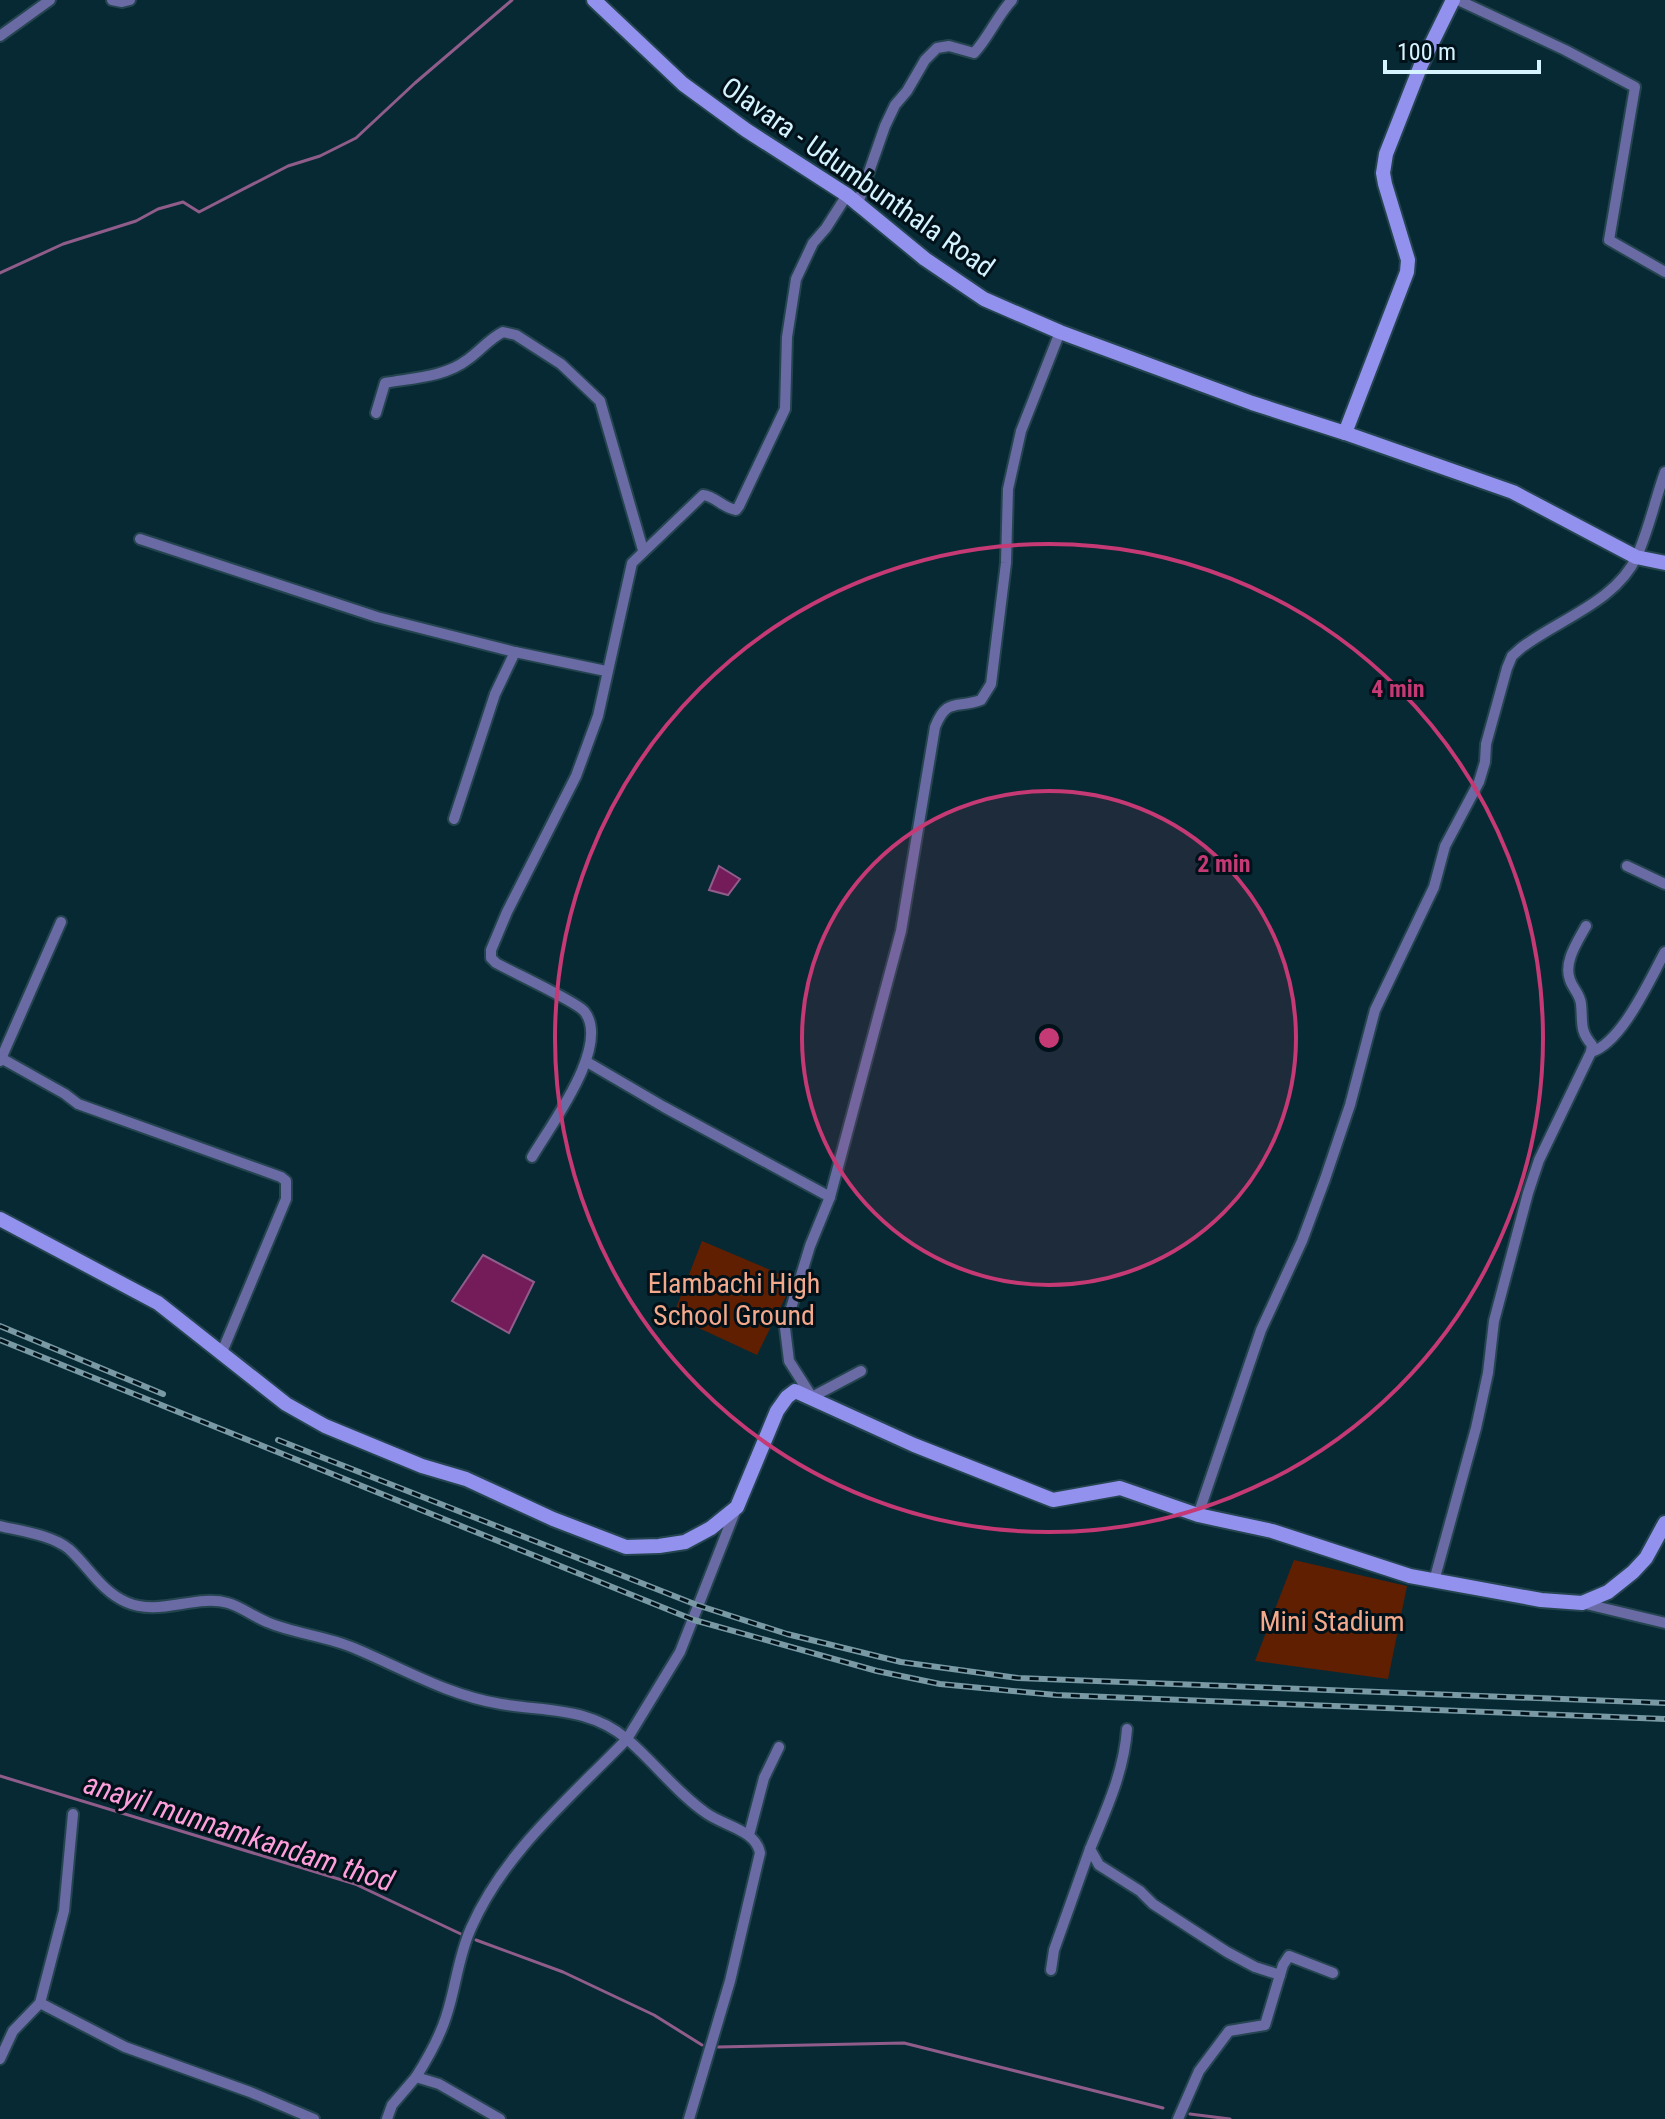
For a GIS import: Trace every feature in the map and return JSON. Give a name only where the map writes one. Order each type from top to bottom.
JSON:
[{"type":"main road","name":"Olavara - Udumbunthala Road","points":[[594,0],[683,84],[852,201],[972,292],[1060,332],[1252,403],[1513,492],[1636,557],[1665,563]]},
{"type":"main road","points":[[1345,433],[1407,272],[1408,260],[1383,173],[1386,154],[1421,65],[1456,0]]},
{"type":"main road","points":[[0,1219],[158,1303],[286,1404],[325,1426],[422,1466],[466,1479],[553,1519],[626,1547],[685,1542],[711,1528],[737,1507],[777,1411],[795,1391],[942,1457],[1053,1500],[1120,1488],[1198,1515],[1272,1531],[1410,1576],[1541,1600],[1582,1603],[1608,1592],[1646,1558],[1665,1523]]},
{"type":"street","points":[[0,36],[50,0]]},
{"type":"street","points":[[112,0],[130,0]]},
{"type":"street","points":[[532,1157],[587,1062],[591,1026],[583,1010],[496,963],[491,958],[491,950],[576,776],[598,716],[632,563],[703,495],[729,509],[736,510],[739,506],[785,409],[787,337],[796,279],[813,243],[852,201],[895,105],[925,60],[937,48],[949,46],[974,53],[1012,0]]},
{"type":"street","points":[[1456,0],[1565,50],[1635,87],[1609,240],[1665,272]]},
{"type":"street","points":[[376,413],[385,383],[445,372],[465,362],[495,336],[503,332],[516,335],[561,364],[600,401],[643,550]]},
{"type":"street","points":[[861,1371],[812,1397],[789,1361],[785,1328],[810,1246],[830,1197],[901,931],[935,727],[945,709],[952,704],[981,700],[991,684],[1006,563],[1008,489],[1021,431],[1060,332]]},
{"type":"street","points":[[1198,1515],[1250,1358],[1302,1241],[1325,1179],[1350,1105],[1375,1010],[1434,887],[1445,846],[1479,782],[1486,744],[1512,656],[1531,640],[1591,604],[1623,577],[1636,557],[1665,472]]},
{"type":"street","points":[[140,539],[377,617],[606,671]]},
{"type":"street","points":[[454,819],[495,694],[515,652]]},
{"type":"street","points":[[1627,866],[1665,884]]},
{"type":"street","points":[[61,922],[1,1060],[46,1082],[78,1104],[286,1181],[286,1199],[222,1352]]},
{"type":"street","points":[[1434,1581],[1476,1428],[1488,1373],[1494,1321],[1528,1193],[1539,1160],[1591,1052],[1592,1045],[1583,1035],[1579,996],[1568,972],[1586,926]]},
{"type":"street","points":[[1591,1052],[1612,1039],[1640,1000],[1665,952]]},
{"type":"street","points":[[587,1062],[830,1197]]},
{"type":"street","points":[[387,2119],[392,2105],[416,2077],[434,2046],[447,2014],[459,1957],[504,1868],[530,1837],[627,1739],[680,1652],[737,1507]]},
{"type":"street","points":[[0,1526],[31,1533],[67,1547],[102,1587],[127,1603],[151,1608],[206,1600],[229,1604],[268,1623],[351,1647],[436,1687],[498,1704],[593,1717],[612,1726],[649,1757],[674,1788],[706,1813],[749,1835],[758,1843],[760,1853],[730,1981],[689,2119]]},
{"type":"street","points":[[1582,1603],[1665,1623]]},
{"type":"street","points":[[1051,1970],[1054,1950],[1090,1849],[1114,1794],[1127,1729]]},
{"type":"street","points":[[749,1835],[764,1778],[779,1747]]},
{"type":"street","points":[[0,2059],[13,2031],[40,2003],[64,1911],[73,1814]]},
{"type":"street","points":[[1090,1849],[1099,1865],[1140,1891],[1153,1904],[1227,1952],[1255,1967],[1280,1975]]},
{"type":"street","points":[[1178,2119],[1199,2071],[1229,2031],[1265,2025],[1283,1965],[1289,1956],[1333,1973]]},
{"type":"street","points":[[40,2003],[125,2047],[250,2092],[314,2119]]},
{"type":"street","points":[[416,2077],[439,2084],[500,2119]]},
{"type":"green space","name":"Elambachi High School Ground","points":[[702,1241],[794,1280],[757,1355],[673,1316]]},
{"type":"green space","name":"Mini Stadium","points":[[1294,1560],[1407,1586],[1388,1679],[1255,1661]]},
{"type":"shaded area","points":[[719,866],[740,879],[728,895],[709,890]]},
{"type":"shaded area","points":[[483,1255],[534,1282],[509,1333],[452,1301]]},
{"type":"waterway","points":[[0,273],[63,244],[136,221],[158,209],[183,202],[199,212],[288,166],[320,156],[356,138],[512,0]]},
{"type":"waterway","name":"anayil munnamkandam thod","points":[[0,1776],[355,1884],[463,1935]]},
{"type":"waterway","name":"anayil munnamkandam thod","points":[[476,1940],[563,1972],[654,2015],[702,2045]]},
{"type":"waterway","name":"anayil munnamkandam thod","points":[[718,2047],[904,2043],[1163,2108]]},
{"type":"waterway","name":"anayil munnamkandam thod","points":[[1190,2114],[1230,2119]]},
{"type":"railway","points":[[0,1326],[163,1394]]},
{"type":"railway","points":[[0,1340],[694,1620],[877,1671],[940,1684],[1056,1695],[1665,1719]]},
{"type":"railway","points":[[278,1440],[697,1605],[787,1634],[901,1662],[1018,1678],[1665,1703]]}]
